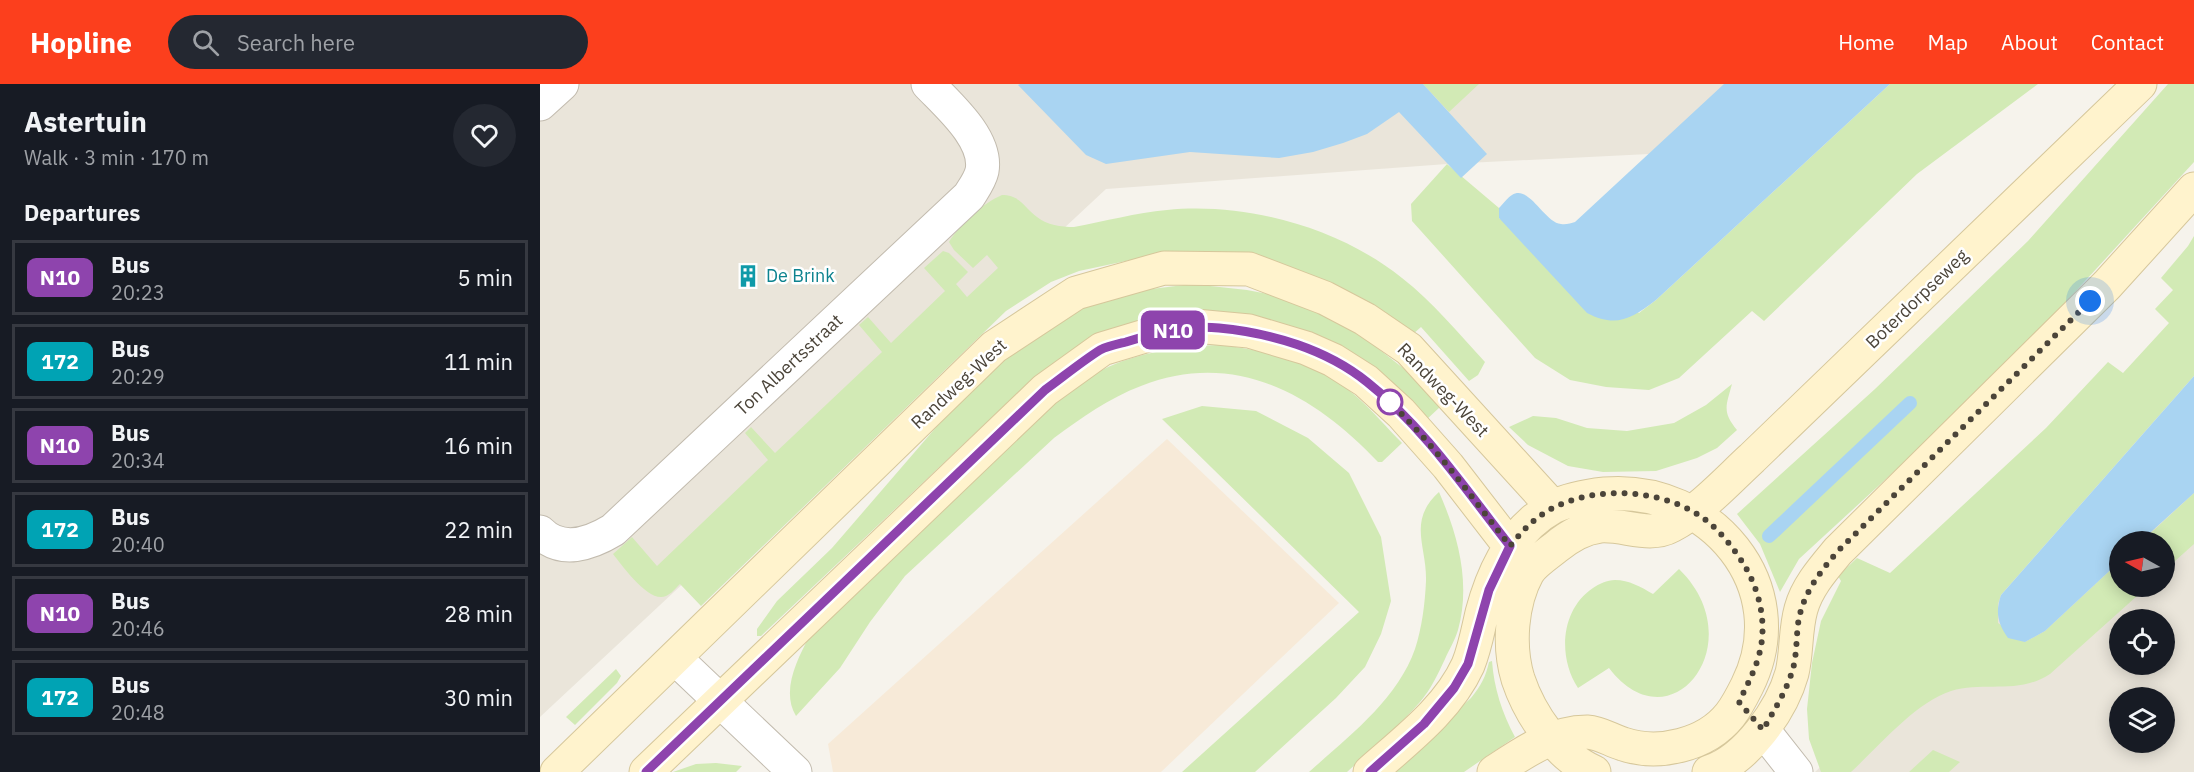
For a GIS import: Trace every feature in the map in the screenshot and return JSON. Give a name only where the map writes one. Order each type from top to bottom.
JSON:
[{"type":"main road","name":"Boterdorpseweg","points":[[1520,558],[1584,530],[1599,526],[1655,532],[1671,526],[1692,511],[1752,458],[2140,84]]},
{"type":"main road","points":[[1716,771],[1733,759],[1763,730],[1780,701],[1792,674],[1801,608],[1810,587],[1838,551],[2106,285],[2194,189]]},
{"type":"main road","name":"Randweg-West","points":[[557,772],[994,347],[1076,292],[1164,268],[1249,269],[1325,298],[1365,319],[1408,349],[1553,507]]},
{"type":"main road","points":[[646,772],[1045,390],[1102,349],[1155,333],[1195,326],[1249,331],[1306,348],[1334,360],[1366,381],[1401,413],[1448,466],[1520,558]]},
{"type":"main road","points":[[1494,772],[1552,738],[1586,732],[1602,735],[1624,745],[1672,748],[1696,740],[1720,725],[1730,716],[1739,702],[1761,650],[1762,628],[1759,596],[1748,572],[1721,534],[1692,511],[1658,498],[1640,494],[1615,493],[1581,498],[1553,507],[1526,527],[1520,558],[1520,592],[1514,616],[1512,645],[1516,673],[1525,699],[1538,721],[1552,738],[1576,768]]},
{"type":"main road","points":[[1370,772],[1424,724],[1454,688],[1468,664],[1489,590],[1520,558]]},
{"type":"main road","points":[[1739,702],[1763,730]]},
{"type":"street","points":[[540,104],[562,84]]},
{"type":"street","name":"Ton Albertsstraat","points":[[540,532],[562,545],[580,545],[599,539],[613,530],[969,196],[978,183],[983,169],[980,149],[974,135],[928,84]]},
{"type":"street","points":[[675,658],[795,772]]},
{"type":"street","points":[[1763,730],[1796,772]]},
{"type":"shaded area","points":[[540,84],[1726,84],[1649,154],[1447,164],[1106,189],[540,717]]},
{"type":"shaded area","points":[[2194,412],[2194,772],[1815,772]]},
{"type":"shaded area","points":[[1167,439],[1339,603],[1161,772],[833,772],[828,744]]},
{"type":"green space","points":[[1423,84],[1479,84],[1449,112]]},
{"type":"green space","points":[[1890,84],[2038,84],[1917,174],[1764,321],[1752,311],[1679,378],[1649,390],[1606,387],[1570,380],[1535,358],[1412,221],[1411,204],[1447,164],[1499,208],[1499,218],[1639,313],[1656,300]]},
{"type":"green space","points":[[2168,84],[2194,84],[2194,162],[2000,374],[1799,559],[1780,592],[1760,544],[1737,514],[1875,389],[2028,241]]},
{"type":"green space","points":[[1002,195],[1018,199],[1045,222],[1064,227],[1155,211],[1198,209],[1229,210],[1260,215],[1321,232],[1377,260],[1402,278],[1435,307],[1485,362],[1478,375],[1469,381],[1421,327],[1412,335],[1372,305],[1349,292],[1301,272],[1140,258],[1079,271],[1051,282],[1006,311],[701,606],[680,584],[668,595],[659,597],[636,582],[613,554],[632,537],[657,566],[768,460],[745,433],[751,427],[775,453],[882,352],[859,325],[868,317],[891,343],[945,291],[924,268],[943,251],[949,253],[968,272],[956,284],[967,297],[998,268],[987,255],[973,268],[949,242],[959,228],[973,215],[987,203]]},
{"type":"green space","points":[[2194,236],[2194,376],[2001,595],[1998,604],[1998,623],[2025,642],[2045,631],[2109,571],[2109,597],[2136,597],[2122,609],[2109,609],[2109,621],[2050,674],[2026,684],[1951,691],[1911,715],[1851,772],[1821,772],[1809,739],[1807,709],[1812,663],[1821,621],[1841,581],[1838,576],[1857,558],[1890,573],[2046,428],[2108,362],[2123,373],[2169,323],[2155,309],[2173,290],[2161,278]]},
{"type":"green space","points":[[1192,284],[1279,296],[1348,325],[1403,368],[1440,407],[1425,421],[1279,325],[1069,353],[1027,384],[761,636],[757,636],[757,629],[777,601],[832,548],[951,410],[1029,333],[1111,294]]},
{"type":"green space","points":[[1221,345],[1293,360],[1327,375],[1357,397],[1402,443],[1382,462],[1378,462],[1327,416],[1299,398],[1270,385],[1240,376],[1208,373],[1175,376],[1129,391],[1096,409],[1054,438],[905,576],[870,622],[840,668],[796,716],[790,696],[790,686],[809,637],[1031,420],[1083,381],[1116,364],[1160,351]]},
{"type":"green space","points":[[1732,384],[1727,413],[1737,430],[1717,448],[1697,458],[1656,471],[1603,472],[1568,466],[1528,445],[1509,427],[1533,416],[1556,418],[1587,428],[1627,431],[1674,423],[1706,405]]},
{"type":"green space","points":[[1202,406],[1256,411],[1308,438],[1349,473],[1381,537],[1391,601],[1381,634],[1365,667],[1336,698],[1255,772],[1182,772],[1359,612],[1162,419]]},
{"type":"green space","points":[[1439,492],[1457,542],[1463,577],[1462,612],[1454,641],[1428,692],[1420,702],[1347,772],[1309,772],[1355,731],[1384,701],[1407,667],[1415,649],[1425,598],[1426,568],[1421,524],[1429,503]]},
{"type":"green space","points":[[2194,493],[2194,544],[2175,561],[2175,531],[2153,531]]},
{"type":"green space","points":[[1679,569],[1700,598],[1708,627],[1706,654],[1695,676],[1678,692],[1657,697],[1633,690],[1609,668],[1578,688],[1567,663],[1565,649],[1568,621],[1582,597],[1598,585],[1615,580],[1639,586],[1653,594]]},
{"type":"green space","points":[[1492,661],[1499,700],[1515,737],[1464,772],[1390,772],[1471,698],[1483,681],[1489,662]]},
{"type":"green space","points":[[616,669],[621,676],[617,683],[575,725],[566,717]]},
{"type":"green space","points":[[1933,750],[1960,762],[1949,772],[1909,772]]},
{"type":"green space","points":[[716,763],[742,766],[736,772],[673,772],[696,764]]},
{"type":"water","points":[[1423,84],[1487,154],[1461,178],[1399,112],[1367,134],[1313,152],[1279,158],[1190,152],[1106,164],[1086,155],[1018,85]]},
{"type":"water","points":[[1724,84],[1890,84],[1656,300],[1639,312],[1623,319],[1606,320],[1587,313],[1499,218],[1499,208],[1510,196],[1518,193],[1530,199],[1555,222],[1568,224],[1575,222]]},
{"type":"water","points":[[2194,376],[2194,493],[2152,531],[2109,531],[2109,571],[2045,631],[2025,642],[2008,638],[2002,628],[1998,618],[2001,595]]},
{"type":"waterway","points":[[1769,536],[1910,403]]},
{"type":"bus line","name":"N10","points":[[646,772],[1045,390],[1102,349],[1155,333],[1195,326],[1249,331],[1306,348],[1334,360],[1366,381],[1401,413],[1448,466],[1510,546],[1497,569],[1489,590],[1468,664],[1454,688],[1424,724],[1370,772]]},
{"type":"place","name":"De Brink","points":[[748,276]]},
{"type":"route","points":[[1390,402],[1384,397],[1448,466],[1510,546],[1526,527],[1553,507],[1591,495],[1615,493],[1640,494],[1674,504],[1692,511],[1721,534],[1748,572],[1759,596],[1762,628],[1761,650],[1739,702],[1763,730],[1792,674],[1801,608],[1810,587],[1821,571],[1838,551],[2090,301]]}]
